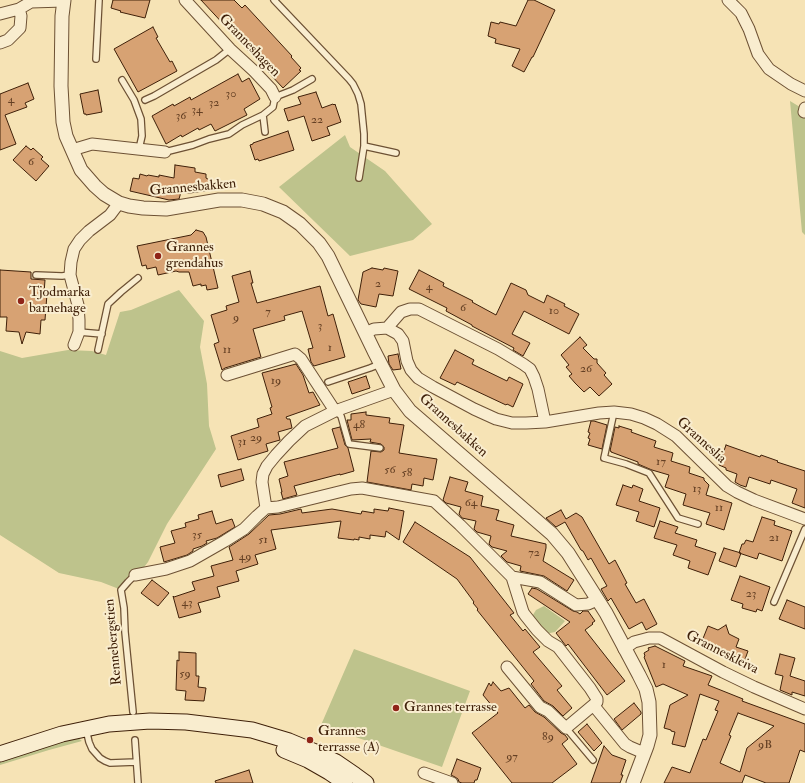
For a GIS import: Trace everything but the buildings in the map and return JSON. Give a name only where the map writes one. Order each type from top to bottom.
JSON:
[{"type":"main road","points":[[0,754],[62,734],[109,724],[150,721],[186,722],[252,730],[289,741],[336,762],[366,783]]},
{"type":"main road","points":[[223,727],[296,755],[329,772],[345,783]]},
{"type":"street","points":[[0,14],[19,9],[31,1],[64,0]]},
{"type":"street","name":"Grannesbakken","points":[[64,0],[62,16],[63,31],[61,86],[64,122],[66,136],[81,170],[95,186],[118,203],[144,208],[166,209],[219,200],[242,200],[263,204],[283,212],[300,224],[319,243],[328,256],[394,390],[410,411],[552,534],[568,553],[606,613],[646,689],[649,702],[650,735],[633,783]]},
{"type":"street","name":"Granneshagen","points":[[185,0],[230,49],[270,89],[275,97]]},
{"type":"street","points":[[728,0],[741,13],[749,29],[758,54],[768,69],[805,91]]},
{"type":"street","points":[[0,43],[8,40],[20,28],[21,16],[19,9]]},
{"type":"street","points":[[72,150],[92,144],[165,152]]},
{"type":"street","points":[[74,345],[79,332],[79,320],[78,305],[70,275],[74,249],[88,231],[110,215],[118,203]]},
{"type":"street","points":[[365,333],[374,329],[387,328],[401,312],[419,309],[498,349],[530,369],[538,389],[545,422]]},
{"type":"street","name":"Granneslia","points":[[387,328],[398,334],[403,341],[407,361],[411,370],[418,378],[474,409],[496,419],[512,423],[545,422],[599,412],[631,414],[657,424],[676,436],[727,486],[754,500],[805,519]]},
{"type":"street","points":[[227,375],[295,354],[301,359],[335,411]]},
{"type":"street","points":[[266,508],[262,482],[263,474],[267,466],[276,455],[305,426],[335,411],[394,390]]},
{"type":"street","points":[[135,576],[166,569],[190,561],[244,529],[266,508],[278,507],[351,489],[362,488],[434,501],[512,577],[525,616],[548,641],[558,647],[579,673],[597,699],[597,702],[566,728],[548,711],[540,707],[507,666]]},
{"type":"street","points":[[512,577],[540,582],[576,605],[588,604],[598,600]]},
{"type":"street","name":"Granneskleiva","points":[[624,648],[634,642],[649,638],[660,638],[723,672],[805,709]]},
{"type":"street","points":[[594,706],[625,744],[644,753]]},
{"type":"street","points":[[424,773],[452,783]]},
{"type":"lane","points":[[96,59],[99,0]]},
{"type":"lane","points":[[274,0],[353,84],[358,94],[361,104],[364,134],[364,146],[359,178]]},
{"type":"lane","points":[[145,100],[216,60],[230,49]]},
{"type":"lane","points":[[165,152],[230,134],[242,125],[263,115],[273,107],[275,97],[293,90],[312,79]]},
{"type":"lane","points":[[122,80],[134,100],[141,119],[142,136],[139,149]]},
{"type":"lane","points":[[263,115],[265,132]]},
{"type":"lane","points":[[364,146],[396,153]]},
{"type":"lane","points":[[36,275],[70,275]]},
{"type":"lane","points":[[98,350],[108,304],[138,278]]},
{"type":"lane","points":[[79,332],[102,334]]},
{"type":"lane","points":[[328,382],[370,368],[380,363]]},
{"type":"lane","points":[[335,411],[341,416],[349,444],[380,448]]},
{"type":"lane","points":[[614,412],[604,458],[626,464],[649,473],[678,518],[698,524]]},
{"type":"lane","points":[[774,602],[805,529]]},
{"type":"lane","name":"Rennebergstien","points":[[133,712],[124,608],[121,590],[135,576]]},
{"type":"lane","points":[[566,728],[593,760]]},
{"type":"lane","points":[[86,729],[92,749],[100,758],[110,763],[136,762]]},
{"type":"lane","points":[[135,740],[138,783]]},
{"type":"green space","points":[[790,101],[805,110],[805,235],[802,232]]},
{"type":"green space","points":[[345,135],[350,147],[385,171],[432,224],[413,240],[350,256],[279,187]]},
{"type":"green space","points":[[179,290],[204,321],[200,347],[207,384],[209,426],[216,449],[167,524],[148,562],[141,571],[119,589],[101,582],[59,573],[0,535],[0,351],[22,358],[68,350],[92,351],[106,355],[120,312],[131,310]]},
{"type":"green space","points":[[544,606],[565,621],[555,632],[545,634],[531,618],[536,610]]},
{"type":"green space","name":"Grannes terrasse","points":[[354,649],[470,691],[442,767],[321,725]]},
{"type":"green space","points":[[78,738],[82,741],[0,765],[0,760]]},
{"type":"place","name":"Grannes grendahus","points":[[158,256]]},
{"type":"place","name":"Tjodmarka barnehage","points":[[21,301]]},
{"type":"place","name":"Grannes terrasse","points":[[396,708]]},
{"type":"place","name":"Grannes terrasse (A)","points":[[310,740]]}]
